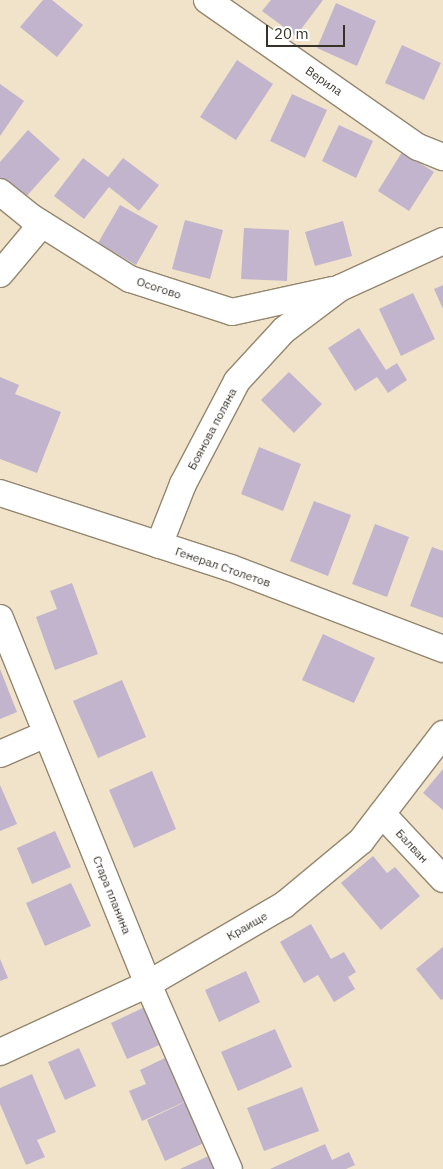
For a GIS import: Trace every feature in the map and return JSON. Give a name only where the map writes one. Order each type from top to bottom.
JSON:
[{"type":"street","name":"Верила","points":[[207,0],[418,148],[443,157]]},
{"type":"street","name":"Осогово","points":[[0,192],[42,224],[130,279],[232,312],[340,288]]},
{"type":"street","points":[[0,274],[42,224]]},
{"type":"street","name":"Боянова поляна","points":[[159,545],[183,484],[237,381],[284,330],[340,288],[443,242]]},
{"type":"street","name":"Генерал Столетов","points":[[0,493],[159,545],[443,649]]},
{"type":"street","name":"Стара планина","points":[[0,618],[148,984],[229,1169]]},
{"type":"street","points":[[0,754],[46,734]]},
{"type":"street","name":"Краище","points":[[0,1052],[148,984],[284,905],[361,841],[443,734]]},
{"type":"street","name":"Балван","points":[[382,814],[443,879]]},
{"type":"building","points":[[43,0],[52,0],[83,25],[57,57],[20,27]]},
{"type":"building","points":[[271,0],[323,0],[296,36],[262,11]]},
{"type":"building","points":[[336,3],[376,21],[357,66],[317,48]]},
{"type":"building","points":[[402,45],[441,63],[424,100],[385,83]]},
{"type":"building","points":[[237,60],[273,84],[236,140],[200,117]]},
{"type":"building","points":[[0,84],[24,101],[0,136]]},
{"type":"building","points":[[292,94],[327,110],[305,158],[270,141]]},
{"type":"building","points":[[339,125],[373,141],[356,178],[322,161]]},
{"type":"building","points":[[28,130],[60,159],[24,199],[0,178],[0,162]]},
{"type":"building","points":[[402,152],[434,172],[409,211],[378,191]]},
{"type":"building","points":[[83,158],[108,177],[123,158],[159,185],[139,211],[109,187],[84,219],[54,196]]},
{"type":"building","points":[[120,205],[158,226],[136,265],[98,243]]},
{"type":"building","points":[[185,220],[223,230],[210,279],[172,269]]},
{"type":"building","points":[[343,221],[352,256],[315,266],[305,232]]},
{"type":"building","points":[[244,228],[289,230],[287,281],[241,279]]},
{"type":"building","points":[[443,285],[443,309],[434,289]]},
{"type":"building","points":[[413,293],[435,339],[401,356],[379,309]]},
{"type":"building","points":[[359,328],[386,370],[397,363],[407,380],[388,393],[377,377],[355,391],[328,348]]},
{"type":"building","points":[[289,372],[322,404],[294,433],[261,400]]},
{"type":"building","points":[[0,377],[19,385],[15,394],[61,412],[37,473],[0,459]]},
{"type":"building","points":[[259,447],[301,464],[283,511],[241,494]]},
{"type":"building","points":[[314,501],[351,515],[328,576],[290,561]]},
{"type":"building","points":[[375,524],[409,537],[387,597],[352,584]]},
{"type":"building","points":[[432,547],[443,551],[443,618],[410,606]]},
{"type":"building","points":[[72,583],[98,654],[55,670],[36,617],[57,609],[50,591]]},
{"type":"building","points":[[323,634],[375,658],[354,703],[302,680]]},
{"type":"building","points":[[0,669],[17,712],[0,719]]},
{"type":"building","points":[[122,680],[146,737],[98,758],[73,701]]},
{"type":"building","points":[[443,769],[443,810],[423,793]]},
{"type":"building","points":[[152,771],[176,829],[134,848],[109,790]]},
{"type":"building","points":[[0,785],[17,824],[0,831]]},
{"type":"building","points":[[55,831],[71,867],[32,884],[17,848]]},
{"type":"building","points":[[373,856],[387,873],[395,867],[420,896],[381,930],[341,883]]},
{"type":"building","points":[[71,883],[91,926],[45,946],[26,903]]},
{"type":"building","points":[[311,924],[331,959],[344,952],[356,972],[348,977],[355,989],[334,1002],[318,975],[304,983],[280,942]]},
{"type":"building","points":[[443,947],[443,999],[441,1000],[416,969]]},
{"type":"building","points":[[0,959],[8,978],[0,981]]},
{"type":"building","points":[[246,971],[260,1002],[219,1022],[205,990]]},
{"type":"building","points":[[147,1006],[164,1043],[127,1059],[111,1023]]},
{"type":"building","points":[[275,1029],[292,1067],[238,1091],[221,1052]]},
{"type":"building","points":[[79,1048],[96,1086],[65,1100],[48,1062]]},
{"type":"building","points":[[165,1058],[184,1102],[142,1121],[129,1091],[146,1084],[140,1070]]},
{"type":"building","points":[[32,1074],[56,1132],[37,1140],[45,1157],[26,1165],[0,1104],[0,1088]]},
{"type":"building","points":[[302,1087],[319,1131],[264,1151],[247,1108]]},
{"type":"building","points":[[187,1101],[206,1142],[165,1161],[147,1120]]},
{"type":"building","points":[[325,1144],[332,1160],[349,1152],[355,1165],[346,1169],[270,1169]]},
{"type":"building","points":[[213,1154],[219,1169],[180,1169]]}]
